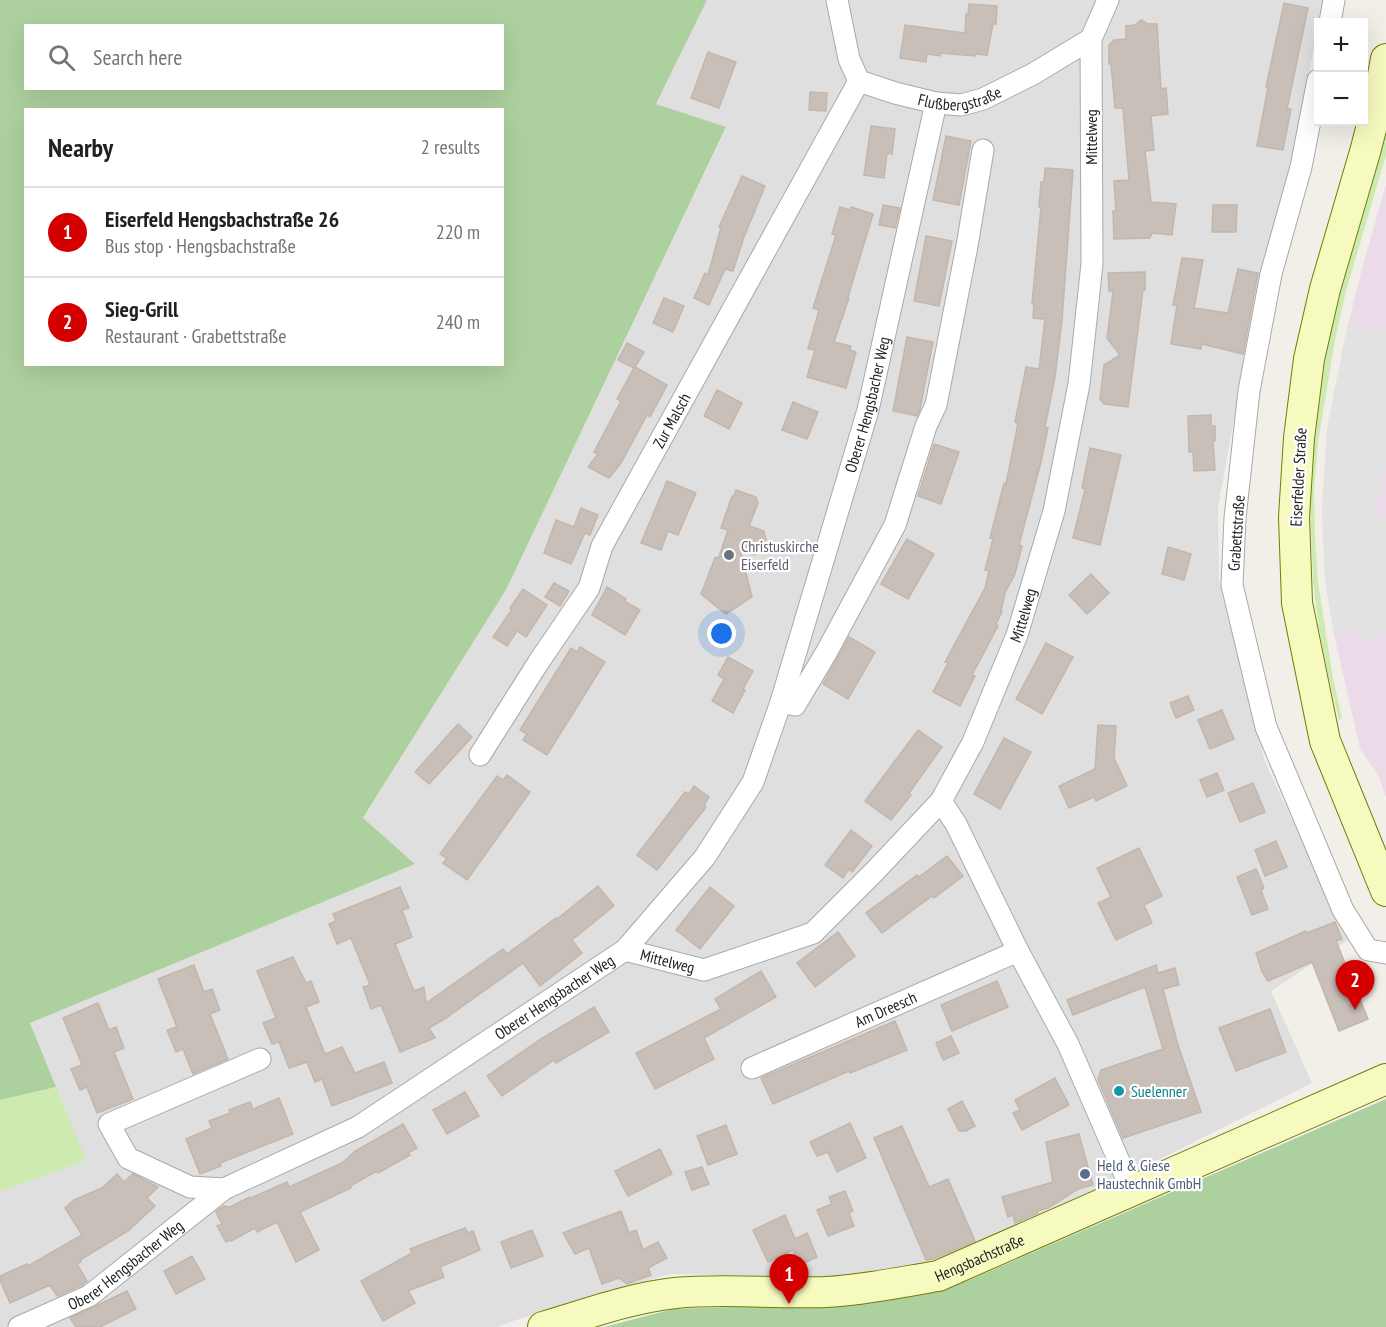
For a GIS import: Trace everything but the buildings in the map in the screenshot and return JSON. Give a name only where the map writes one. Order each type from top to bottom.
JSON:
[{"type":"street","points":[[837,0],[849,59],[859,81]]},
{"type":"street","points":[[1091,39],[1108,0]]},
{"type":"street","points":[[1331,18],[1334,0]]},
{"type":"street","name":"Flußbergstraße","points":[[859,81],[936,103],[962,105],[983,99],[1033,74],[1091,39]]},
{"type":"street","name":"Mittelweg","points":[[625,950],[704,970],[813,933],[941,801],[973,742],[1017,635],[1054,511],[1079,384],[1092,264],[1091,39]]},
{"type":"street","name":"Eiserfelder Straße","points":[[1386,59],[1365,152],[1325,289],[1309,359],[1299,438],[1294,517],[1297,603],[1325,741],[1386,891]]},
{"type":"street","name":"Zur Malsch","points":[[480,755],[589,588],[602,546],[859,81]]},
{"type":"street","name":"Grabettstraße","points":[[1314,100],[1301,167],[1271,274],[1250,391],[1235,518],[1232,585],[1266,727],[1343,910],[1368,950],[1386,953]]},
{"type":"street","name":"Oberer Hengsbacher Weg","points":[[19,1327],[89,1296],[224,1189],[358,1127],[625,950],[705,857],[753,782],[781,702],[868,410],[936,103]]},
{"type":"street","points":[[781,702],[795,705],[826,653],[895,525],[926,426],[936,405],[983,150]]},
{"type":"street","points":[[941,801],[956,824],[1017,951],[1068,1044],[1132,1191]]},
{"type":"street","name":"Am Dreesch","points":[[752,1068],[1017,951]]},
{"type":"street","name":"Oberer Hengsbacher Weg","points":[[224,1189],[189,1187],[128,1158],[109,1124],[260,1059]]},
{"type":"street","name":"Hengsbachstraße","points":[[543,1327],[632,1301],[669,1294],[716,1291],[826,1292],[938,1276],[1386,1079]]},
{"type":"shaded area","points":[[707,0],[1323,0],[1320,18],[1314,18],[1314,47],[1292,163],[1245,360],[1218,507],[1219,580],[1265,762],[1348,940],[1271,991],[1312,1083],[1074,1202],[915,1267],[840,1277],[670,1274],[497,1327],[0,1327],[0,1192],[85,1160],[30,1023],[415,864],[363,819],[506,590],[726,128],[656,104]]},
{"type":"shaded area","points":[[1386,185],[1386,797],[1378,775],[1360,749],[1334,634],[1325,581],[1322,509],[1327,429],[1348,324]]},
{"type":"shaded area","points":[[1348,324],[1386,333],[1386,464],[1376,514],[1386,517],[1386,631],[1362,642],[1355,629],[1348,631],[1347,627],[1334,634],[1325,581],[1322,509],[1327,429]]},
{"type":"green space","points":[[0,0],[707,0],[656,104],[726,127],[506,590],[363,818],[415,864],[30,1023],[56,1087],[0,1100]]},
{"type":"green space","points":[[1386,121],[1386,155],[1346,291],[1335,340],[1318,442],[1314,489],[1318,582],[1332,673],[1342,719],[1339,720],[1319,628],[1313,581],[1309,486],[1321,367],[1331,318]]},
{"type":"green space","points":[[56,1087],[86,1160],[0,1192],[0,1100]]},
{"type":"green space","points":[[1386,1099],[1386,1327],[604,1327],[673,1309],[862,1303],[967,1281]]},
{"type":"place","name":"Christuskirche Eiserfeld","points":[[729,555]]},
{"type":"place","name":"Sieg-Grill","points":[[1355,1010]]},
{"type":"place","name":"Suelenner","points":[[1119,1091]]},
{"type":"place","name":"Held & Giese Haustechnik GmbH","points":[[1085,1174]]},
{"type":"place","name":"Eiserfeld Hengsbachstraße 26","points":[[789,1304]]}]
